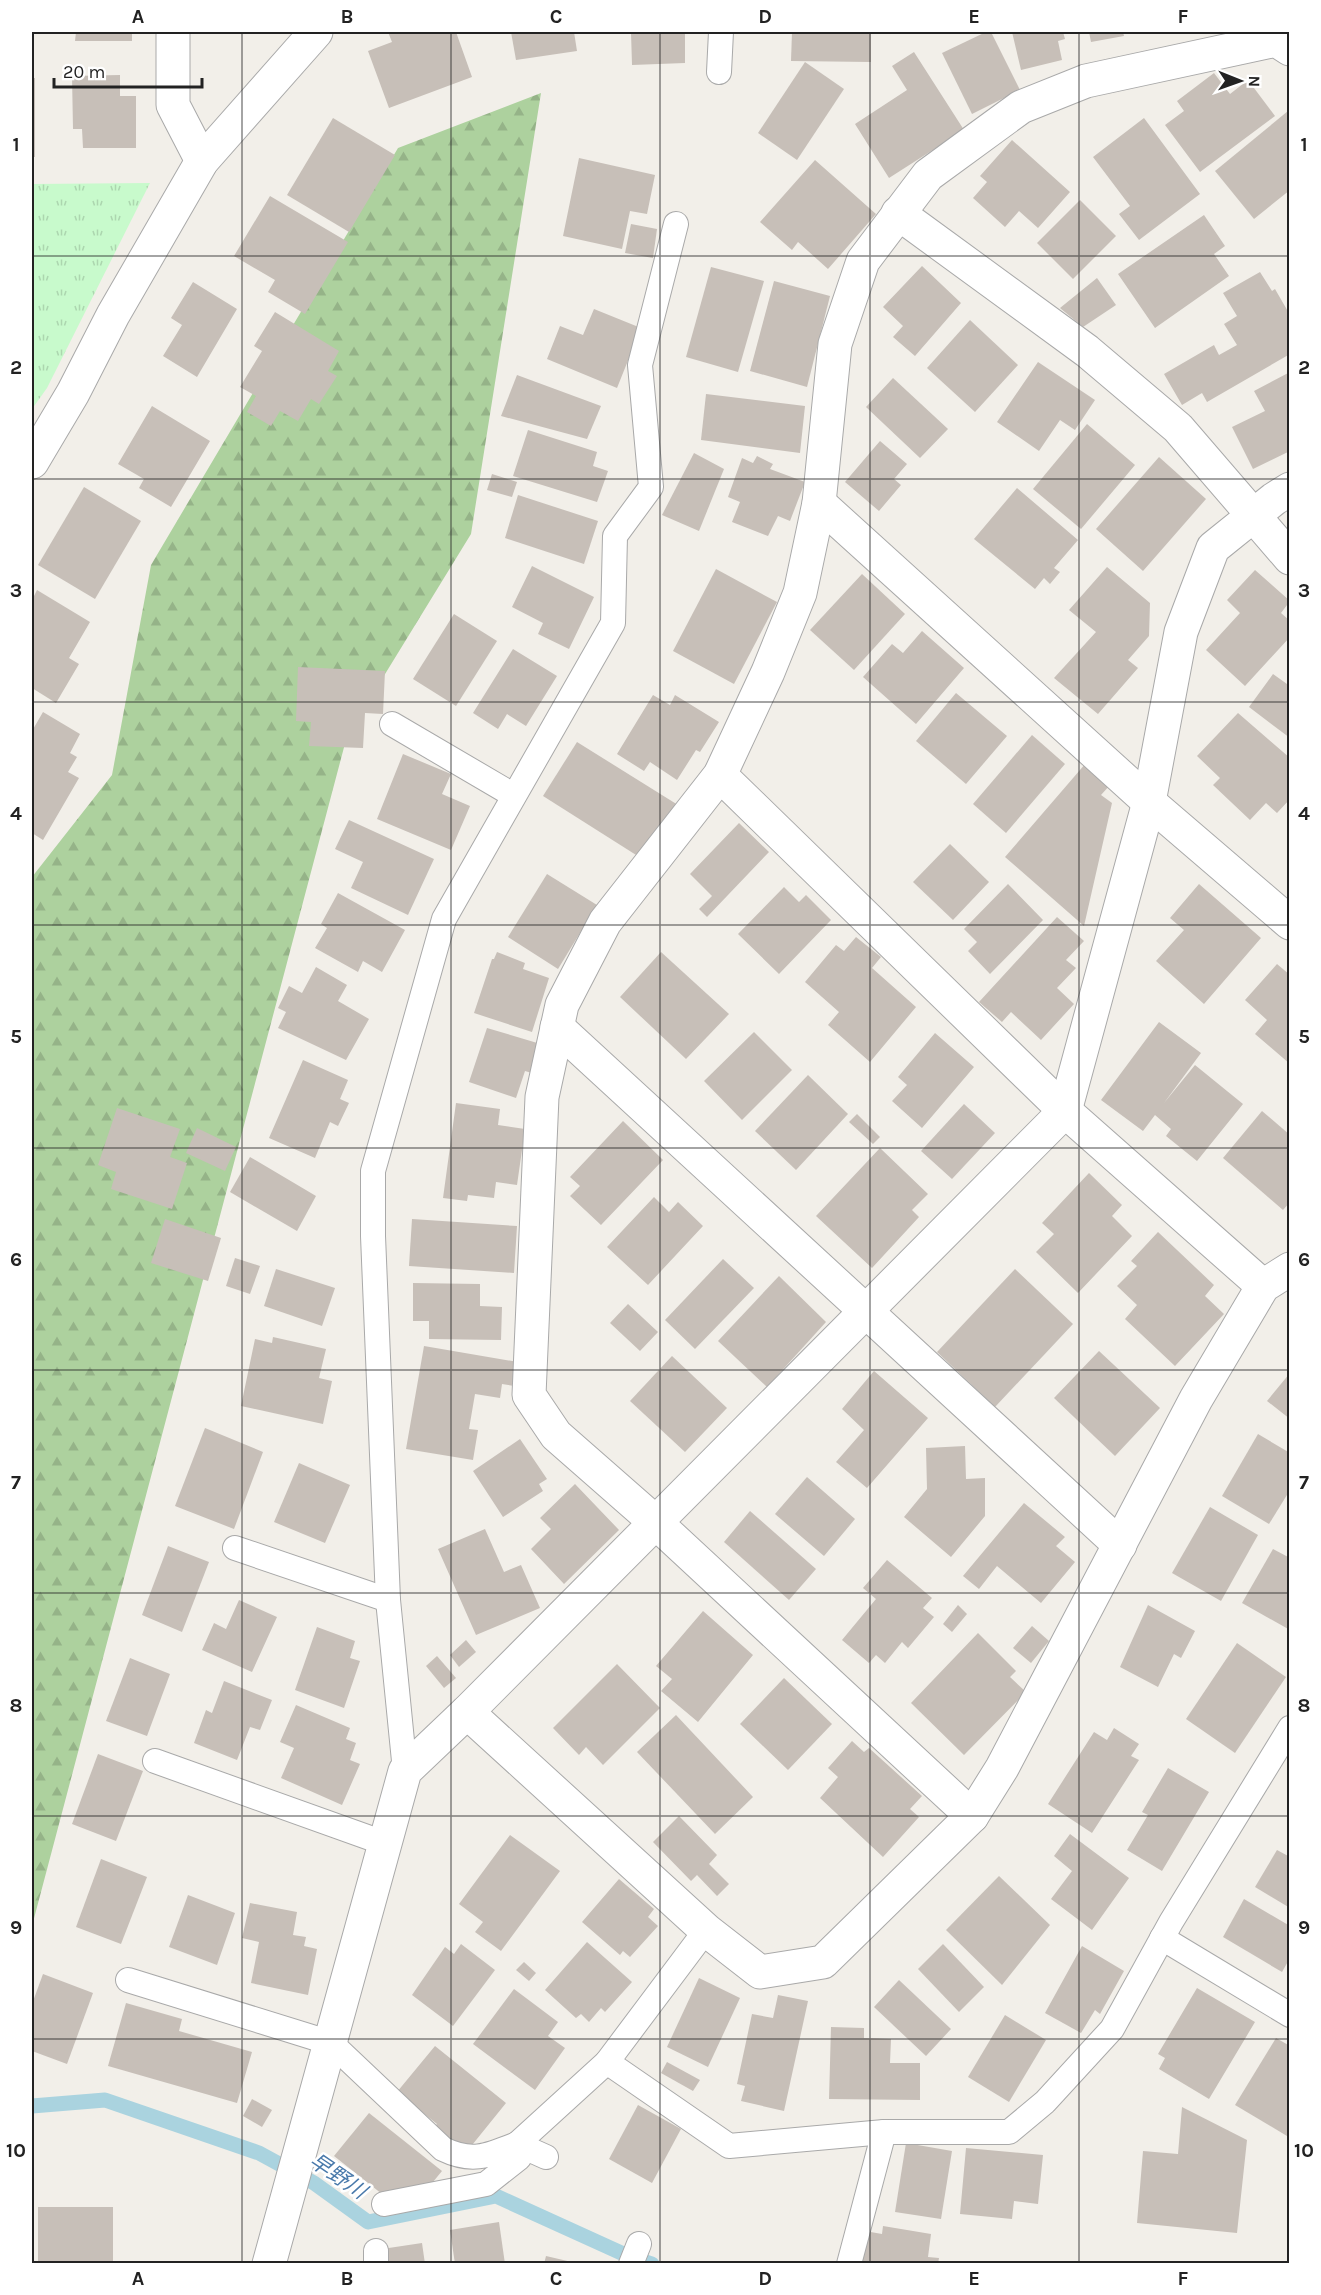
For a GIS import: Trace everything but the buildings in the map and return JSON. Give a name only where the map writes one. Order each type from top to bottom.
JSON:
[{"type":"street","points":[[173,32],[173,105],[202,161]]},
{"type":"street","points":[[32,462],[74,393],[113,315],[202,161],[316,32]]},
{"type":"street","points":[[972,1816],[654,1521],[556,1435],[529,1395],[542,1097],[562,1005],[605,922],[720,775],[768,672],[800,593],[819,504],[835,344],[863,261],[927,175],[1021,107],[1086,81],[1276,40],[1290,49]]},
{"type":"street","points":[[898,213],[1087,351],[1178,428],[1290,558]]},
{"type":"street","points":[[269,2264],[405,1771],[467,1712],[654,1521],[1065,1111],[1149,802],[1181,632],[1213,548],[1254,514],[1290,489]]},
{"type":"street","points":[[819,504],[1149,802],[1290,923]]},
{"type":"street","points":[[467,1712],[706,1930],[760,1972],[823,1962],[972,1816],[1002,1768],[1196,1399],[1276,1278],[1065,1111],[720,775]]},
{"type":"street","points":[[557,1027],[1120,1545]]},
{"type":"lane","points":[[719,72],[722,32]]},
{"type":"lane","points":[[405,1771],[388,1600],[373,1236],[373,1171],[444,919],[613,623],[615,536],[651,487],[640,365],[676,224]]},
{"type":"lane","points":[[392,724],[513,795]]},
{"type":"lane","points":[[235,1548],[388,1600]]},
{"type":"lane","points":[[607,2062],[729,2146],[884,2132],[1009,2132],[1045,2102],[1112,2029],[1162,1938],[1290,1728]]},
{"type":"lane","points":[[155,1761],[384,1843]]},
{"type":"lane","points":[[128,1980],[331,2043],[443,2149],[463,2158],[497,2152],[517,2144],[607,2062],[706,1930]]},
{"type":"lane","points":[[1162,1938],[1290,2015]]},
{"type":"lane","points":[[849,2264],[884,2132]]},
{"type":"lane","points":[[517,2144],[546,2157]]},
{"type":"lane","points":[[384,2204],[486,2184],[519,2158],[517,2144]]},
{"type":"green space","points":[[541,93],[471,534],[347,736],[32,1926],[32,877],[112,775],[151,565],[398,148]]},
{"type":"green space","points":[[150,183],[47,388],[32,409],[32,184]]},
{"type":"waterway","name":"早野川","points":[[32,2106],[105,2100],[259,2153],[314,2183],[368,2222],[496,2196],[628,2256],[652,2264]]}]
